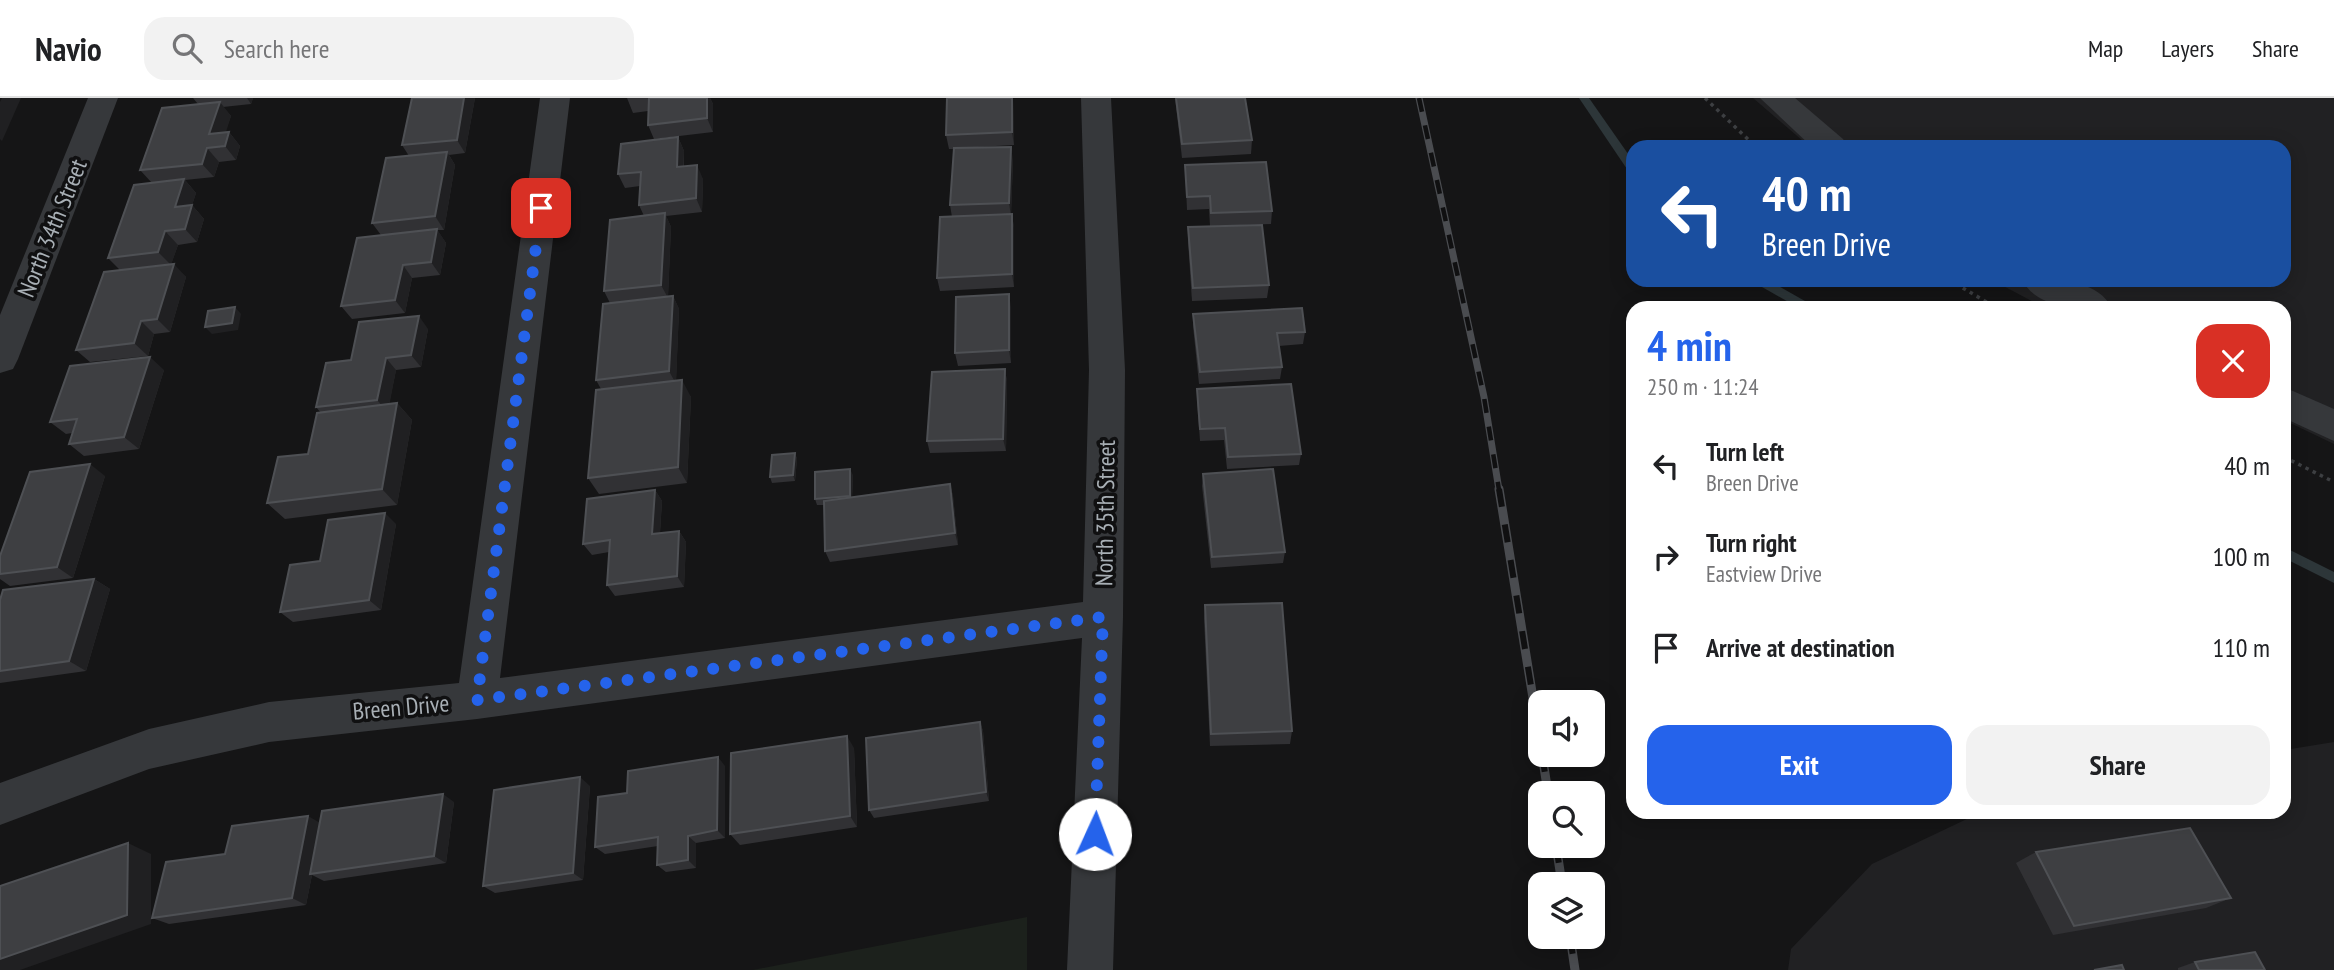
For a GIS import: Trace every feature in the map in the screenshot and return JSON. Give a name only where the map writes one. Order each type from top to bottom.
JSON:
[{"type":"street","name":"North 34th Street","points":[[0,359],[103,98]]},
{"type":"street","points":[[477,700],[555,98]]},
{"type":"street","name":"North 35th Street","points":[[1090,970],[1103,617],[1107,370],[1096,98]]},
{"type":"street","points":[[1775,98],[1824,140]]},
{"type":"street","points":[[2053,287],[2081,301]]},
{"type":"street","points":[[2291,404],[2334,426]]},
{"type":"street","name":"Breen Drive","points":[[0,804],[84,771],[207,734],[338,713],[477,700],[1103,617]]},
{"type":"path","points":[[1705,98],[1749,140]]},
{"type":"path","points":[[1961,287],[1985,301]]},
{"type":"path","points":[[2291,460],[2334,482]]},
{"type":"shaded area","points":[[1753,98],[2334,98],[2334,444],[2291,423],[2291,301],[2032,301],[2005,287],[2291,287],[2291,140],[1802,140]]},
{"type":"shaded area","points":[[2334,742],[2334,970],[1788,970],[1791,949],[1872,864],[1967,819],[2291,819],[2291,749]]},
{"type":"shaded area","points":[[1027,917],[1027,970],[753,970]]},
{"type":"building","points":[[412,98],[464,98],[457,140],[402,145]]},
{"type":"building","points":[[649,98],[707,98],[707,118],[648,125]]},
{"type":"building","points":[[947,98],[1012,98],[1012,132],[946,135]]},
{"type":"building","points":[[1176,98],[1245,98],[1252,140],[1182,144]]},
{"type":"building","points":[[220,102],[209,134],[229,132],[225,146],[207,148],[202,164],[140,170],[162,108]]},
{"type":"building","points":[[678,137],[677,167],[697,165],[696,198],[639,205],[641,172],[618,174],[621,144]]},
{"type":"building","points":[[1011,147],[1009,203],[950,205],[954,148]]},
{"type":"building","points":[[447,152],[435,216],[372,223],[386,158]]},
{"type":"building","points":[[1266,162],[1272,211],[1211,213],[1210,196],[1187,197],[1185,165]]},
{"type":"building","points":[[184,179],[175,207],[192,205],[185,229],[165,231],[158,252],[108,258],[134,185]]},
{"type":"building","points":[[665,213],[661,285],[604,291],[610,220]]},
{"type":"building","points":[[1012,214],[1012,274],[937,278],[940,217]]},
{"type":"building","points":[[1262,225],[1269,285],[1193,288],[1188,227]]},
{"type":"building","points":[[437,229],[431,262],[403,265],[395,300],[341,306],[357,238]]},
{"type":"building","points":[[174,264],[157,319],[141,321],[134,343],[76,350],[104,272]]},
{"type":"building","points":[[1009,294],[1009,350],[955,353],[956,297]]},
{"type":"building","points":[[673,296],[669,371],[596,380],[603,304]]},
{"type":"building","points":[[235,307],[232,323],[205,327],[208,311]]},
{"type":"building","points":[[1302,308],[1305,332],[1277,333],[1282,367],[1200,372],[1193,314]]},
{"type":"building","points":[[419,316],[411,355],[386,358],[377,400],[316,407],[326,363],[351,360],[359,322]]},
{"type":"building","points":[[150,357],[124,437],[69,444],[77,419],[50,422],[70,366]]},
{"type":"building","points":[[1005,369],[1003,439],[927,441],[932,372]]},
{"type":"building","points":[[682,380],[678,467],[588,478],[596,390]]},
{"type":"building","points":[[1291,384],[1301,454],[1228,457],[1225,428],[1200,429],[1197,389]]},
{"type":"building","points":[[397,403],[382,489],[267,503],[278,457],[308,454],[317,413]]},
{"type":"building","points":[[795,453],[793,475],[770,477],[772,455]]},
{"type":"building","points":[[90,464],[57,567],[0,574],[0,556],[30,472]]},
{"type":"building","points":[[850,469],[850,496],[815,499],[815,472]]},
{"type":"building","points":[[1273,469],[1285,552],[1212,557],[1203,474]]},
{"type":"building","points":[[950,484],[955,533],[825,551],[824,501]]},
{"type":"building","points":[[655,490],[652,534],[679,531],[677,576],[607,585],[610,540],[583,544],[587,499]]},
{"type":"building","points":[[385,513],[369,600],[280,612],[290,565],[320,561],[328,520]]},
{"type":"building","points":[[94,579],[69,661],[0,671],[0,600],[3,590]]},
{"type":"building","points":[[1282,603],[1292,731],[1211,734],[1205,605]]},
{"type":"building","points":[[980,722],[986,792],[869,810],[866,738]]},
{"type":"building","points":[[847,736],[850,816],[730,834],[731,753]]},
{"type":"building","points":[[718,757],[717,830],[688,836],[688,860],[657,865],[658,837],[595,847],[598,797],[627,793],[628,771]]},
{"type":"building","points":[[580,777],[573,873],[483,886],[494,790]]},
{"type":"building","points":[[443,794],[434,856],[310,874],[322,811]]},
{"type":"building","points":[[308,816],[292,898],[152,918],[166,862],[225,854],[232,826]]},
{"type":"building","points":[[2190,828],[2231,898],[2074,926],[2036,852]]},
{"type":"building","points":[[128,843],[127,915],[0,959],[0,886]]},
{"type":"building","points":[[2255,952],[2265,970],[2199,970],[2195,962]]},
{"type":"building","points":[[2122,965],[2124,970],[2094,970]]},
{"type":"waterway","points":[[1584,98],[1626,159]]},
{"type":"waterway","points":[[1771,287],[1796,301]]},
{"type":"waterway","points":[[2291,556],[2334,578]]},
{"type":"railway","points":[[1419,98],[1484,397],[1499,490]]},
{"type":"railway","points":[[1499,489],[1532,690]]},
{"type":"railway","points":[[1544,767],[1546,781]]},
{"type":"railway","points":[[1558,858],[1560,872]]},
{"type":"railway","points":[[1572,949],[1575,970]]},
{"type":"route","points":[[541,208],[477,700],[1103,617],[1095,834]]}]
